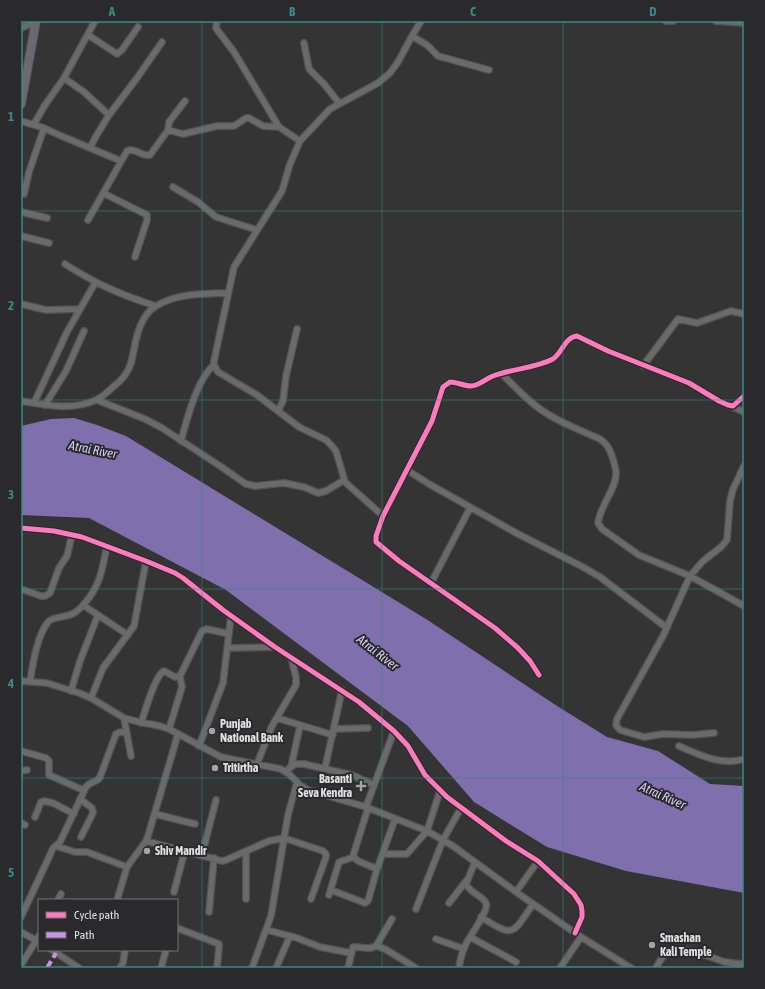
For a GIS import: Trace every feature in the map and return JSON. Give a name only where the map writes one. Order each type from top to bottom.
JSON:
[{"type":"main road","points":[[21,104],[36,22]]},
{"type":"street","points":[[34,124],[64,78],[95,21]]},
{"type":"street","points":[[217,21],[216,28],[234,52],[279,128]]},
{"type":"street","points":[[383,516],[352,490],[344,480],[336,451],[332,445],[326,440],[299,427],[257,395],[218,372],[214,365],[227,293],[234,267],[282,191],[290,164],[300,141],[330,110],[378,83],[390,73],[398,62],[421,21]]},
{"type":"street","points":[[666,21],[673,21]]},
{"type":"street","points":[[716,21],[744,23]]},
{"type":"street","points":[[21,28],[36,22]]},
{"type":"street","points":[[88,35],[117,54],[122,50],[138,27]]},
{"type":"street","points":[[412,36],[427,45],[438,56],[489,70]]},
{"type":"street","points":[[90,148],[108,115],[137,78],[162,42]]},
{"type":"street","points":[[304,43],[309,69],[340,103]]},
{"type":"street","points":[[64,78],[84,92],[108,115]]},
{"type":"street","points":[[88,220],[121,161],[129,150],[133,150],[145,156],[150,156],[168,130],[171,120],[186,101]]},
{"type":"street","points":[[168,130],[183,134],[217,126],[234,126],[246,118],[249,118],[263,126],[279,128],[300,141]]},
{"type":"street","points":[[21,121],[34,124],[121,161]]},
{"type":"street","points":[[24,194],[29,172],[44,128]]},
{"type":"street","points":[[173,187],[198,202],[216,217],[257,230]]},
{"type":"street","points":[[103,193],[147,215],[147,220],[135,257]]},
{"type":"street","points":[[21,212],[47,218]]},
{"type":"street","points":[[21,236],[49,243]]},
{"type":"street","points":[[65,264],[95,283],[133,299],[156,306]]},
{"type":"street","points":[[34,403],[58,350],[79,309],[95,283]]},
{"type":"street","points":[[21,401],[45,405],[69,406],[81,405],[97,400],[119,382],[127,372],[131,363],[138,330],[145,318],[156,306],[179,297],[198,294],[227,293]]},
{"type":"street","points":[[21,304],[46,310],[79,309]]},
{"type":"street","points":[[644,366],[677,320],[680,319],[697,323],[731,311],[744,314]]},
{"type":"street","points":[[278,411],[283,401],[286,376],[297,329]]},
{"type":"street","points":[[45,405],[66,371],[84,331]]},
{"type":"street","points":[[539,675],[530,661],[518,648],[495,628],[399,561],[376,542],[376,536],[383,516],[432,422],[445,385],[450,382],[472,386],[480,384],[485,379],[493,376],[549,361],[559,353],[570,338],[576,336],[644,366],[689,383],[719,401],[744,412]]},
{"type":"street","points":[[181,441],[191,407],[202,381],[209,369],[214,365]]},
{"type":"street","points":[[502,374],[521,394],[536,406],[558,420],[600,439],[605,442],[609,448],[615,466],[616,476],[599,515],[599,526],[639,555],[690,576],[744,606]]},
{"type":"street","points":[[731,406],[744,396]]},
{"type":"street","points":[[97,400],[145,419],[220,466],[243,483],[249,485],[284,483],[304,487],[318,493],[326,491],[344,480]]},
{"type":"street","points":[[714,733],[692,735],[663,734],[644,737],[632,734],[617,727],[616,725],[617,719],[667,628],[690,576],[703,561],[721,547],[727,540],[730,501],[733,489],[744,466]]},
{"type":"street","points":[[407,470],[470,508],[600,577],[667,628]]},
{"type":"street","points":[[430,582],[470,508]]},
{"type":"street","points":[[21,528],[54,531],[72,535],[107,546],[146,561],[183,578],[231,616],[359,702],[394,731],[408,746],[425,775],[440,791],[506,841],[538,861],[574,894],[581,905],[582,917],[575,932]]},
{"type":"street","points":[[21,589],[41,596],[45,596],[50,593],[59,568],[67,556],[72,535]]},
{"type":"street","points":[[30,681],[35,651],[47,623],[75,613],[94,592],[97,586],[107,546]]},
{"type":"street","points":[[90,698],[103,668],[134,626],[146,561]]},
{"type":"street","points":[[83,605],[128,635]]},
{"type":"street","points":[[71,691],[80,661],[98,615]]},
{"type":"street","points":[[199,746],[223,684],[231,616]]},
{"type":"street","points":[[169,730],[182,687],[180,676],[202,630],[206,629],[229,634]]},
{"type":"street","points":[[227,648],[275,647]]},
{"type":"street","points":[[258,764],[266,741],[277,718],[296,685],[296,677],[291,657]]},
{"type":"street","points":[[142,723],[151,694],[161,673],[164,671],[175,677],[180,676]]},
{"type":"street","points":[[21,681],[47,683],[90,698],[124,718],[160,726],[178,734],[221,758],[258,764],[286,771],[308,790],[367,808],[427,831],[475,862],[581,937],[631,968]]},
{"type":"street","points":[[325,768],[342,690]]},
{"type":"street","points":[[124,718],[131,756]]},
{"type":"street","points":[[277,718],[300,726],[333,732],[368,728]]},
{"type":"street","points":[[291,767],[300,726]]},
{"type":"street","points":[[377,869],[358,861],[354,857],[353,852],[374,785],[394,731]]},
{"type":"street","points":[[21,917],[50,855],[60,842],[74,814],[83,790],[89,783],[97,781],[100,776],[116,734],[120,732],[126,733]]},
{"type":"street","points":[[117,899],[127,867],[146,840],[178,734]]},
{"type":"street","points":[[679,746],[724,762],[744,759]]},
{"type":"street","points":[[21,751],[46,758],[48,760],[49,775],[83,790]]},
{"type":"street","points":[[286,771],[295,764],[304,764],[359,777],[374,785]]},
{"type":"street","points":[[252,968],[272,916],[288,815],[297,782]]},
{"type":"street","points":[[383,854],[408,854],[427,831],[440,791]]},
{"type":"street","points":[[80,799],[92,808],[93,813],[81,837]]},
{"type":"street","points":[[202,855],[216,800]]},
{"type":"street","points":[[34,817],[41,802],[44,801],[53,803],[74,814]]},
{"type":"street","points":[[416,909],[443,840],[461,808]]},
{"type":"street","points":[[155,814],[195,824]]},
{"type":"street","points":[[354,857],[339,862],[330,893],[365,902],[368,901],[377,869],[395,819]]},
{"type":"street","points":[[146,840],[222,861],[269,841],[284,838],[323,851],[326,854],[326,857],[311,899]]},
{"type":"street","points":[[56,846],[75,852],[87,852],[127,867]]},
{"type":"street","points":[[174,892],[185,850]]},
{"type":"street","points":[[246,852],[246,899]]},
{"type":"street","points":[[209,912],[214,858]]},
{"type":"street","points":[[516,892],[538,861]]},
{"type":"street","points":[[449,903],[467,880],[475,862]]},
{"type":"street","points":[[459,968],[464,949],[486,909],[486,904],[468,888],[466,884],[467,880]]},
{"type":"street","points":[[58,899],[61,894]]},
{"type":"street","points":[[481,917],[502,930],[512,930],[518,927],[533,904]]},
{"type":"street","points":[[376,946],[392,919]]},
{"type":"street","points":[[178,928],[218,944],[220,947],[217,968]]},
{"type":"street","points":[[267,930],[290,936],[320,947],[351,953]]},
{"type":"street","points":[[21,965],[38,940],[22,934]]},
{"type":"street","points":[[276,968],[290,936]]},
{"type":"street","points":[[470,937],[516,962]]},
{"type":"street","points":[[560,968],[581,937]]},
{"type":"street","points":[[436,939],[464,949]]},
{"type":"street","points":[[348,968],[353,947],[369,948],[376,946],[385,949],[416,968]]},
{"type":"street","points":[[656,968],[663,956],[682,950],[690,950],[727,962],[744,964]]},
{"type":"street","points":[[53,951],[70,966],[79,968]]},
{"type":"street","points":[[120,968],[123,963],[125,951]]},
{"type":"street","points":[[161,968],[166,951]]},
{"type":"water","name":"Atrai River","points":[[74,418],[126,436],[426,619],[557,706],[607,737],[658,751],[710,784],[744,786],[744,893],[626,871],[547,847],[474,802],[408,726],[226,590],[89,518],[21,515],[21,426],[51,419]]},
{"type":"marked path","points":[[47,968],[56,953]]},
{"type":"cycle path","points":[[539,675],[530,661],[518,648],[495,628],[399,561],[376,542],[376,536],[383,516],[432,421],[443,387],[450,382],[474,386],[490,377],[546,362],[553,359],[569,339],[577,336],[608,351],[689,383],[728,405],[733,406],[744,396]]},
{"type":"cycle path","points":[[21,528],[54,531],[82,537],[175,573],[275,647],[359,702],[394,731],[408,746],[425,775],[447,797],[506,841],[538,861],[574,894],[581,905],[582,911],[582,917],[575,933]]},
{"type":"place","name":"Punjab National Bank","points":[[212,731]]},
{"type":"place","name":"Tritirtha","points":[[215,768]]},
{"type":"place","name":"Basanti Seva Kendra","points":[[361,786]]},
{"type":"place","name":"Shiv Mandir","points":[[147,851]]},
{"type":"place","name":"Smashan Kali Temple","points":[[652,945]]}]
